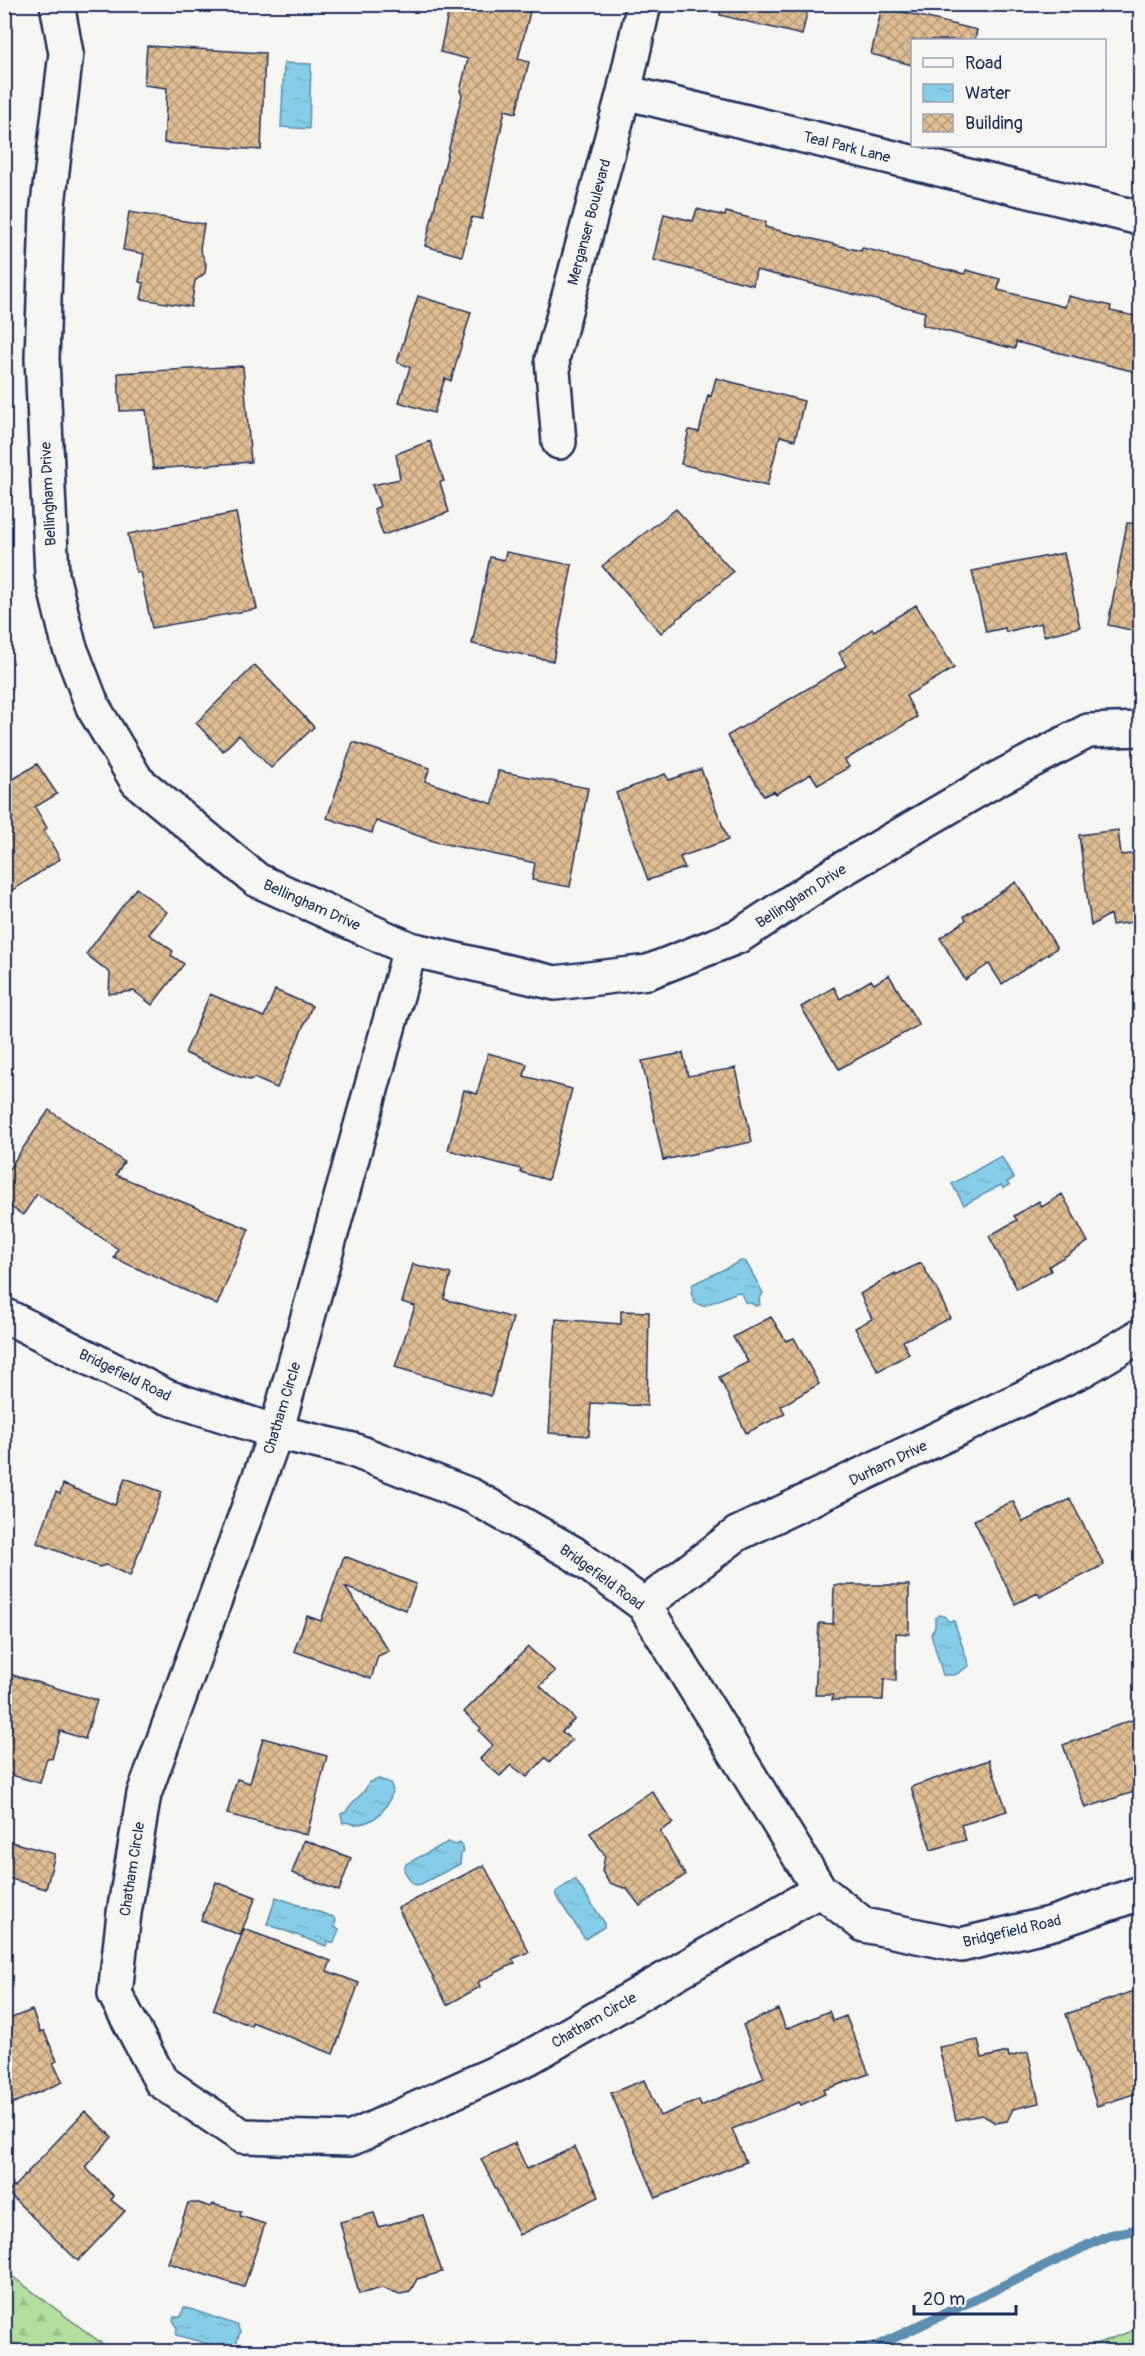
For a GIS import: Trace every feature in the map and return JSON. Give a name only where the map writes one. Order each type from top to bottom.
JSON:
[{"type":"street","name":"Bellingham Drive","points":[[57,4],[66,53],[46,213],[42,358],[52,575],[69,645],[93,707],[137,781],[258,880],[410,949],[555,983],[648,972],[739,936],[843,868],[993,781],[1088,730],[1140,729]]},
{"type":"street","name":"Merganser Boulevard","points":[[559,442],[552,359],[624,92],[644,4]]},
{"type":"street","name":"Teal Park Lane","points":[[624,92],[1140,218]]},
{"type":"street","name":"Chatham Circle","points":[[410,949],[276,1432],[144,1794],[124,1913],[116,1994],[161,2080],[242,2136],[350,2139],[528,2058],[819,1890]]},
{"type":"street","name":"Bridgefield Road","points":[[4,1315],[167,1397],[276,1432],[353,1450],[472,1496],[573,1553],[644,1605],[819,1890],[864,1925],[961,1945],[1053,1923],[1140,1893]]},
{"type":"street","name":"Durham Drive","points":[[644,1605],[737,1534],[1084,1369],[1140,1336]]},
{"type":"green space","points":[[5,2271],[112,2351],[5,2351]]},
{"type":"green space","points":[[1140,2328],[1140,2351],[1076,2351]]},
{"type":"water","points":[[284,63],[311,64],[309,129],[281,127]]},
{"type":"water","points":[[1001,1156],[1014,1178],[1007,1182],[1009,1185],[1003,1188],[1001,1185],[964,1205],[952,1184]]},
{"type":"water","points":[[741,1261],[746,1262],[763,1293],[759,1300],[760,1305],[755,1306],[745,1302],[741,1293],[738,1292],[703,1306],[695,1303],[691,1293],[693,1284]]},
{"type":"water","points":[[939,1615],[944,1616],[948,1621],[954,1621],[969,1666],[955,1675],[943,1675],[931,1634],[935,1627],[935,1618]]},
{"type":"water","points":[[379,1779],[390,1783],[393,1790],[388,1803],[380,1813],[364,1823],[343,1823],[341,1814],[346,1812],[369,1782]]},
{"type":"water","points":[[448,1842],[456,1845],[460,1843],[464,1852],[461,1854],[460,1864],[419,1885],[412,1884],[404,1870],[406,1864]]},
{"type":"water","points":[[575,1879],[604,1922],[604,1927],[585,1939],[556,1896],[556,1892]]},
{"type":"water","points":[[276,1897],[333,1917],[336,1921],[334,1927],[339,1929],[334,1943],[328,1941],[326,1946],[267,1924]]},
{"type":"water","points":[[184,2307],[237,2325],[240,2332],[234,2351],[176,2335],[177,2327],[173,2320],[174,2317],[181,2317]]},
{"type":"building","points":[[450,4],[532,4],[518,59],[529,62],[516,113],[505,110],[482,219],[472,217],[462,256],[425,246],[462,95],[460,91],[468,59],[440,52]]},
{"type":"building","points":[[721,4],[809,4],[802,35],[720,15]]},
{"type":"building","points":[[882,7],[977,30],[975,39],[911,39],[911,65],[871,54]]},
{"type":"building","points":[[147,46],[265,53],[261,150],[164,143],[167,88],[144,85]]},
{"type":"building","points":[[697,209],[725,216],[726,212],[766,222],[765,227],[861,251],[862,248],[965,274],[966,270],[1000,279],[998,290],[1065,307],[1068,296],[1111,306],[1110,311],[1140,317],[1140,373],[1016,342],[1015,349],[922,325],[925,312],[756,270],[753,285],[653,260],[664,214],[693,221]]},
{"type":"building","points":[[129,212],[204,224],[200,249],[206,264],[205,273],[195,281],[191,307],[141,299],[144,283],[139,282],[144,254],[123,250]]},
{"type":"building","points":[[418,296],[471,312],[451,381],[445,378],[434,413],[399,402],[410,367],[397,362]]},
{"type":"building","points":[[243,366],[251,462],[153,469],[146,410],[120,411],[118,373]]},
{"type":"building","points":[[716,378],[804,401],[795,440],[780,436],[767,486],[681,464],[689,430],[699,432],[708,395],[711,396]]},
{"type":"building","points":[[430,441],[444,481],[440,482],[449,512],[383,535],[374,509],[380,506],[372,485],[400,479],[396,454]]},
{"type":"building","points":[[676,509],[733,572],[661,633],[602,566]]},
{"type":"building","points":[[236,513],[257,609],[152,628],[140,572],[136,572],[128,534]]},
{"type":"building","points":[[1127,523],[1140,524],[1140,632],[1108,625]]},
{"type":"building","points":[[506,552],[572,565],[553,661],[472,644],[490,557],[504,560]]},
{"type":"building","points":[[1064,553],[1080,627],[1044,636],[1041,623],[1006,632],[1005,628],[986,632],[972,571]]},
{"type":"building","points":[[916,605],[954,668],[906,696],[917,717],[845,760],[849,767],[818,785],[811,774],[776,794],[774,791],[764,796],[727,736],[846,666],[839,653],[872,629],[874,631]]},
{"type":"building","points":[[255,665],[314,727],[271,768],[239,735],[223,751],[196,723]]},
{"type":"building","points":[[353,742],[430,768],[425,781],[493,804],[498,771],[588,788],[570,887],[532,880],[535,863],[436,842],[376,821],[372,833],[327,818]]},
{"type":"building","points":[[37,764],[57,794],[35,807],[47,828],[44,830],[60,859],[4,896],[4,785]]},
{"type":"building","points":[[701,769],[728,840],[680,857],[685,868],[648,880],[616,793],[665,774],[669,780]]},
{"type":"building","points":[[1118,830],[1121,855],[1140,853],[1140,921],[1112,925],[1110,914],[1091,926],[1079,835]]},
{"type":"building","points":[[1016,882],[1057,948],[1002,984],[989,964],[965,980],[940,938],[966,920],[964,916]]},
{"type":"building","points":[[136,888],[167,912],[149,934],[173,951],[171,955],[184,964],[152,1005],[134,991],[109,994],[110,973],[86,954]]},
{"type":"building","points":[[889,975],[919,1025],[839,1069],[801,1007],[834,987],[840,999],[871,980],[874,984]]},
{"type":"building","points":[[275,990],[312,1006],[277,1088],[254,1078],[249,1080],[229,1073],[185,1053],[210,994],[264,1017]]},
{"type":"building","points":[[488,1053],[527,1064],[524,1076],[572,1089],[548,1180],[520,1172],[521,1169],[448,1150],[464,1090],[477,1094]]},
{"type":"building","points":[[683,1053],[688,1076],[736,1068],[752,1142],[663,1160],[642,1061]]},
{"type":"building","points":[[49,1110],[124,1162],[116,1175],[249,1229],[217,1305],[114,1258],[118,1249],[37,1194],[23,1215],[4,1202],[4,1176]]},
{"type":"building","points":[[1062,1194],[1088,1242],[1049,1266],[1051,1271],[1017,1289],[989,1236],[1017,1220],[1014,1216],[1039,1201],[1042,1207]]},
{"type":"building","points":[[921,1263],[950,1318],[903,1341],[909,1354],[878,1371],[855,1328],[872,1319],[860,1294],[895,1273],[895,1275]]},
{"type":"building","points":[[413,1264],[451,1274],[444,1299],[513,1318],[491,1396],[395,1367],[415,1306],[402,1302]]},
{"type":"building","points":[[621,1311],[649,1312],[647,1406],[591,1403],[589,1436],[549,1433],[556,1319],[621,1324]]},
{"type":"building","points":[[771,1317],[786,1341],[794,1338],[819,1384],[781,1406],[785,1414],[746,1433],[719,1377],[748,1362],[733,1337]]},
{"type":"building","points":[[125,1478],[162,1492],[130,1576],[106,1565],[99,1567],[37,1543],[56,1492],[60,1494],[63,1484],[115,1505]]},
{"type":"building","points":[[1070,1499],[1104,1565],[1040,1597],[1038,1593],[1015,1604],[974,1520],[1013,1501],[1023,1522]]},
{"type":"building","points":[[344,1556],[416,1584],[406,1610],[345,1587],[389,1651],[378,1656],[371,1679],[294,1651],[307,1616],[321,1621]]},
{"type":"building","points":[[834,1585],[909,1585],[909,1634],[896,1633],[896,1681],[884,1679],[883,1700],[832,1700],[833,1695],[815,1695],[819,1623],[833,1624]]},
{"type":"building","points":[[528,1647],[555,1671],[540,1686],[575,1719],[562,1732],[572,1740],[550,1762],[545,1758],[527,1777],[511,1765],[500,1776],[480,1759],[493,1745],[479,1731],[481,1728],[464,1712]]},
{"type":"building","points":[[9,1674],[97,1700],[85,1739],[60,1731],[52,1759],[47,1758],[40,1783],[4,1773],[4,1688]]},
{"type":"building","points":[[1140,1717],[1140,1790],[1085,1808],[1063,1745]]},
{"type":"building","points":[[263,1738],[327,1756],[307,1835],[227,1814],[237,1779],[250,1783]]},
{"type":"building","points":[[989,1760],[1007,1811],[961,1825],[966,1840],[931,1850],[911,1787]]},
{"type":"building","points":[[652,1791],[673,1823],[660,1831],[685,1875],[640,1906],[627,1889],[609,1883],[602,1871],[605,1856],[590,1833]]},
{"type":"building","points":[[4,1840],[55,1854],[46,1889],[4,1877]]},
{"type":"building","points":[[304,1840],[351,1858],[339,1891],[292,1873]]},
{"type":"building","points":[[484,1865],[529,1952],[512,1959],[515,1963],[478,1982],[480,1987],[447,2005],[398,1908]]},
{"type":"building","points":[[216,1882],[256,1897],[240,1935],[201,1920]]},
{"type":"building","points":[[244,1929],[331,1961],[327,1971],[359,1983],[333,2054],[252,2022],[251,2026],[213,2010]]},
{"type":"building","points":[[1140,1989],[1140,2092],[1097,2106],[1066,2014]]},
{"type":"building","points":[[778,2009],[786,2029],[829,2011],[833,2021],[846,2016],[869,2074],[823,2090],[825,2094],[801,2105],[799,2102],[732,2129],[746,2162],[656,2198],[611,2093],[644,2080],[660,2116],[699,2100],[701,2106],[764,2078],[743,2025]]},
{"type":"building","points":[[32,2010],[40,2032],[44,2031],[57,2061],[53,2063],[63,2082],[4,2107],[4,2021]]},
{"type":"building","points":[[978,2040],[982,2058],[1008,2052],[1009,2057],[1028,2052],[1039,2103],[1013,2109],[1007,2121],[996,2123],[982,2115],[956,2120],[939,2047]]},
{"type":"building","points":[[85,2111],[112,2137],[85,2167],[114,2196],[111,2200],[125,2211],[78,2261],[8,2193]]},
{"type":"building","points":[[515,2143],[527,2169],[575,2147],[599,2197],[519,2235],[481,2159]]},
{"type":"building","points":[[188,2203],[199,2203],[211,2207],[213,2204],[241,2212],[240,2216],[265,2224],[244,2287],[168,2263]]},
{"type":"building","points":[[374,2213],[379,2227],[423,2215],[442,2272],[417,2279],[410,2292],[400,2294],[382,2288],[359,2294],[340,2222]]},
{"type":"waterway","points":[[839,2352],[877,2346],[1107,2236],[1140,2229]]}]
